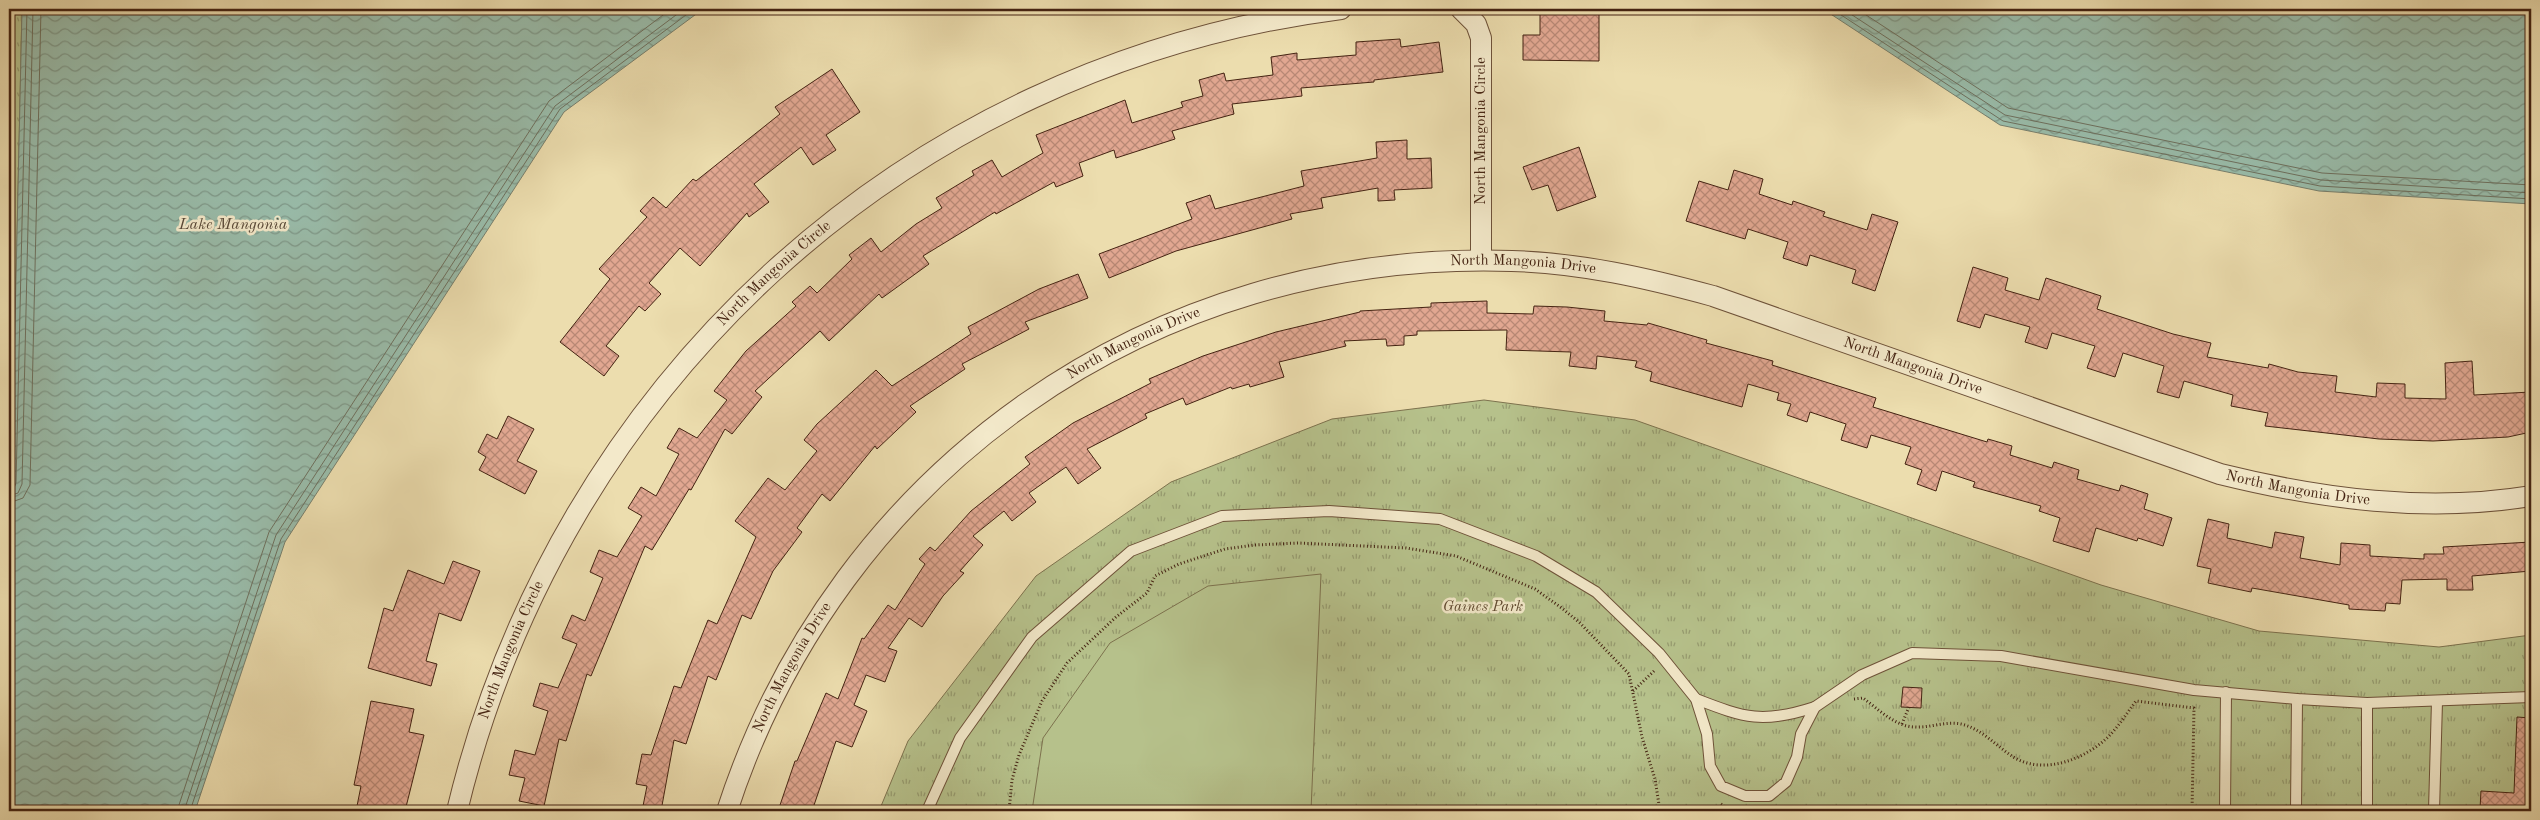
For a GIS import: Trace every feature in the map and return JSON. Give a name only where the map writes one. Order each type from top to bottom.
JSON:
[{"type":"street","name":"North Mangonia Circle","points":[[457,811],[482,719],[506,652],[528,602],[565,531],[602,470],[644,412],[689,357],[737,305],[776,268],[831,222],[889,180],[949,142],[1012,108],[1077,79],[1152,51],[1212,33],[1300,14],[1341,9]]},
{"type":"street","name":"North Mangonia Circle","points":[[1461,9],[1476,24],[1481,38],[1481,260]]},
{"type":"street","name":"North Mangonia Drive","points":[[727,811],[741,768],[766,711],[794,656],[827,604],[864,554],[937,475],[984,434],[1034,397],[1086,364],[1183,317],[1242,296],[1301,280],[1362,268],[1423,262],[1481,260],[1593,268],[1654,280],[1713,296],[2176,461],[2279,489],[2339,498],[2400,503],[2461,502],[2531,496]]},
{"type":"lane","points":[[927,811],[960,738],[1032,637],[1131,551],[1222,516],[1330,511],[1440,519],[1536,556],[1596,592],[1659,653],[1696,699],[1707,734],[1710,766],[1721,786],[1745,796],[1768,796],[1786,782],[1797,757],[1801,734],[1815,707]]},
{"type":"lane","points":[[1696,699],[1734,715],[1756,718],[1781,717],[1815,707],[1862,675],[1912,652],[2001,656],[2194,690],[2296,699],[2368,702],[2531,697]]},
{"type":"lane","points":[[2225,811],[2226,692]]},
{"type":"lane","points":[[2296,699],[2296,811]]},
{"type":"lane","points":[[2434,811],[2437,701]]},
{"type":"lane","points":[[2367,811],[2368,702]]},
{"type":"path","points":[[1009,811],[1012,780],[1028,730],[1042,701],[1067,662],[1116,617],[1147,594],[1155,576],[1194,559],[1238,547],[1298,543],[1373,546],[1428,551],[1467,559],[1535,589],[1563,609],[1580,623],[1629,674],[1642,737],[1656,779],[1660,811]]},
{"type":"path","points":[[1632,691],[1653,670],[1659,677]]},
{"type":"path","points":[[1847,701],[1863,698],[1902,724],[1916,727],[1960,724],[1976,730],[2016,759],[2030,764],[2045,765],[2078,758],[2107,738],[2136,701],[2194,708],[2192,811]]},
{"type":"path","points":[[1902,724],[1909,707]]},
{"type":"path","points":[[1718,802],[1731,811]]},
{"type":"green space","points":[[9,9],[22,9],[9,608]]},
{"type":"green space","name":"Gaines Park","points":[[1484,400],[1635,420],[2101,585],[2259,631],[2439,647],[2531,635],[2531,811],[879,811],[908,741],[1036,576],[1171,482],[1332,419]]},
{"type":"green space","points":[[1321,574],[1311,811],[1032,811],[1043,738],[1110,643],[1208,586]]},
{"type":"water","name":"Lake Mangonia","points":[[22,9],[703,9],[564,112],[285,542],[195,811],[9,811],[9,593]]},
{"type":"water","points":[[1823,9],[2531,9],[2531,204],[2319,191],[2000,125]]},
{"type":"building","points":[[1540,9],[1599,9],[1599,61],[1523,60],[1523,35],[1540,35]]},
{"type":"building","points":[[1400,39],[1401,47],[1439,42],[1443,72],[1374,80],[1374,82],[1301,88],[1302,96],[1232,104],[1234,114],[1172,131],[1175,139],[1116,158],[1114,150],[1079,163],[1083,176],[1056,187],[1054,182],[996,214],[995,212],[923,256],[929,264],[882,298],[879,294],[829,341],[820,331],[755,391],[762,397],[732,434],[725,429],[691,490],[689,489],[652,550],[645,546],[591,676],[587,674],[566,741],[559,739],[544,806],[519,801],[525,778],[509,775],[515,750],[535,755],[548,711],[533,706],[540,683],[558,688],[577,644],[562,638],[572,615],[585,621],[603,578],[590,572],[599,550],[617,557],[642,516],[628,508],[641,487],[656,496],[679,454],[667,448],[679,428],[697,438],[727,400],[714,391],[746,351],[796,306],[792,302],[810,286],[817,293],[852,259],[849,255],[871,238],[881,252],[916,224],[942,208],[936,198],[974,175],[972,171],[992,160],[1002,177],[1043,153],[1036,135],[1125,100],[1132,123],[1183,107],[1181,102],[1203,96],[1199,80],[1224,73],[1226,81],[1273,75],[1271,57],[1297,53],[1297,60],[1356,55],[1356,42]]},
{"type":"building","points":[[832,69],[860,112],[826,135],[836,150],[813,165],[801,147],[754,184],[769,202],[749,217],[747,213],[700,266],[680,248],[649,283],[661,294],[645,311],[639,306],[606,346],[619,356],[604,376],[560,342],[610,279],[599,269],[647,217],[640,211],[653,197],[666,208],[693,179],[696,181],[780,114],[775,107]]},
{"type":"building","points":[[1407,140],[1407,159],[1431,158],[1432,188],[1394,190],[1395,200],[1378,201],[1378,188],[1321,198],[1323,208],[1290,214],[1292,219],[1176,251],[1109,278],[1099,254],[1192,219],[1186,203],[1210,195],[1215,209],[1304,186],[1301,171],[1377,158],[1376,142]]},
{"type":"building","points":[[1579,147],[1596,197],[1557,211],[1548,185],[1532,190],[1523,167]]},
{"type":"building","points":[[1734,170],[1763,179],[1759,194],[1792,205],[1793,201],[1825,212],[1823,216],[1867,230],[1872,214],[1898,222],[1875,291],[1852,283],[1856,270],[1810,255],[1807,266],[1783,258],[1788,242],[1748,229],[1745,239],[1686,221],[1699,181],[1728,190]]},
{"type":"building","points":[[1973,267],[2008,278],[2005,290],[2039,300],[2046,278],[2101,296],[2097,309],[2173,334],[2211,343],[2207,357],[2268,368],[2269,364],[2298,372],[2337,376],[2335,392],[2376,397],[2377,383],[2405,384],[2405,398],[2446,399],[2445,363],[2472,361],[2474,395],[2531,392],[2531,432],[2508,437],[2433,441],[2379,439],[2265,426],[2268,413],[2231,406],[2233,395],[2184,381],[2179,398],[2157,392],[2164,366],[2123,353],[2115,377],[2087,368],[2095,346],[2052,333],[2047,349],[2025,342],[2030,327],[1985,314],[1980,328],[1957,321]]},
{"type":"building","points":[[1078,274],[1088,298],[1025,322],[1029,329],[962,364],[965,369],[910,406],[916,412],[877,449],[875,446],[830,501],[822,494],[797,528],[802,532],[773,571],[751,619],[742,615],[716,680],[708,676],[686,744],[674,740],[661,811],[642,811],[647,786],[636,784],[642,754],[651,755],[674,686],[681,688],[708,620],[717,624],[756,537],[735,521],[768,478],[785,490],[817,451],[804,440],[817,424],[876,370],[892,386],[971,334],[968,327],[1039,289]]},
{"type":"building","points":[[1487,301],[1487,313],[1533,314],[1534,306],[1605,311],[1604,321],[1647,325],[1648,323],[1707,340],[1706,343],[1773,361],[1772,365],[1876,398],[1873,407],[1987,442],[1988,439],[2012,446],[2010,455],[2052,468],[2054,462],[2079,470],[2077,479],[2119,491],[2121,485],[2148,494],[2144,509],[2172,518],[2163,546],[2138,538],[2137,541],[2096,528],[2089,552],[2053,541],[2060,518],[2039,511],[2041,506],[1973,487],[1975,482],[1942,471],[1936,491],[1917,484],[1922,470],[1905,464],[1911,447],[1871,435],[1867,448],[1841,440],[1846,424],[1810,412],[1807,422],[1787,415],[1791,404],[1777,400],[1779,393],[1748,384],[1742,407],[1650,381],[1652,372],[1635,367],[1637,361],[1597,356],[1596,369],[1569,366],[1571,352],[1506,350],[1507,330],[1417,331],[1417,335],[1404,336],[1404,345],[1387,346],[1386,339],[1344,341],[1346,346],[1279,362],[1284,377],[1250,387],[1249,384],[1232,389],[1231,387],[1186,405],[1183,398],[1145,414],[1147,418],[1087,449],[1101,468],[1078,484],[1066,467],[1029,493],[1036,502],[1012,521],[1004,511],[973,536],[983,545],[960,571],[964,573],[943,596],[922,627],[909,618],[888,648],[897,651],[885,682],[866,675],[854,705],[867,711],[852,747],[836,741],[812,811],[778,811],[795,761],[797,761],[826,693],[838,699],[862,638],[864,639],[888,605],[895,610],[925,564],[919,559],[930,547],[935,551],[971,511],[1030,464],[1025,457],[1073,423],[1151,383],[1149,379],[1203,356],[1276,332],[1360,311],[1431,307],[1431,303]]},
{"type":"building","points":[[508,416],[534,429],[517,461],[537,471],[525,494],[479,470],[486,457],[478,452],[487,434],[497,439]]},
{"type":"building","points":[[2208,519],[2229,524],[2227,538],[2272,548],[2275,532],[2304,537],[2300,558],[2340,565],[2341,543],[2370,545],[2370,556],[2424,559],[2424,554],[2444,554],[2443,547],[2531,542],[2531,571],[2472,576],[2473,590],[2447,590],[2447,579],[2402,580],[2400,604],[2386,603],[2385,611],[2349,609],[2349,605],[2252,588],[2251,592],[2208,583],[2211,569],[2197,566]]},
{"type":"building","points":[[453,561],[480,571],[461,621],[439,613],[426,661],[437,664],[431,686],[368,668],[384,608],[393,611],[408,570],[444,584]]},
{"type":"building","points":[[1903,687],[1922,688],[1921,708],[1901,707]]},
{"type":"building","points":[[371,701],[414,709],[409,732],[424,735],[405,811],[356,811],[361,786],[354,785]]},
{"type":"building","points":[[2517,717],[2531,718],[2531,811],[2480,809],[2481,791],[2514,793]]}]
